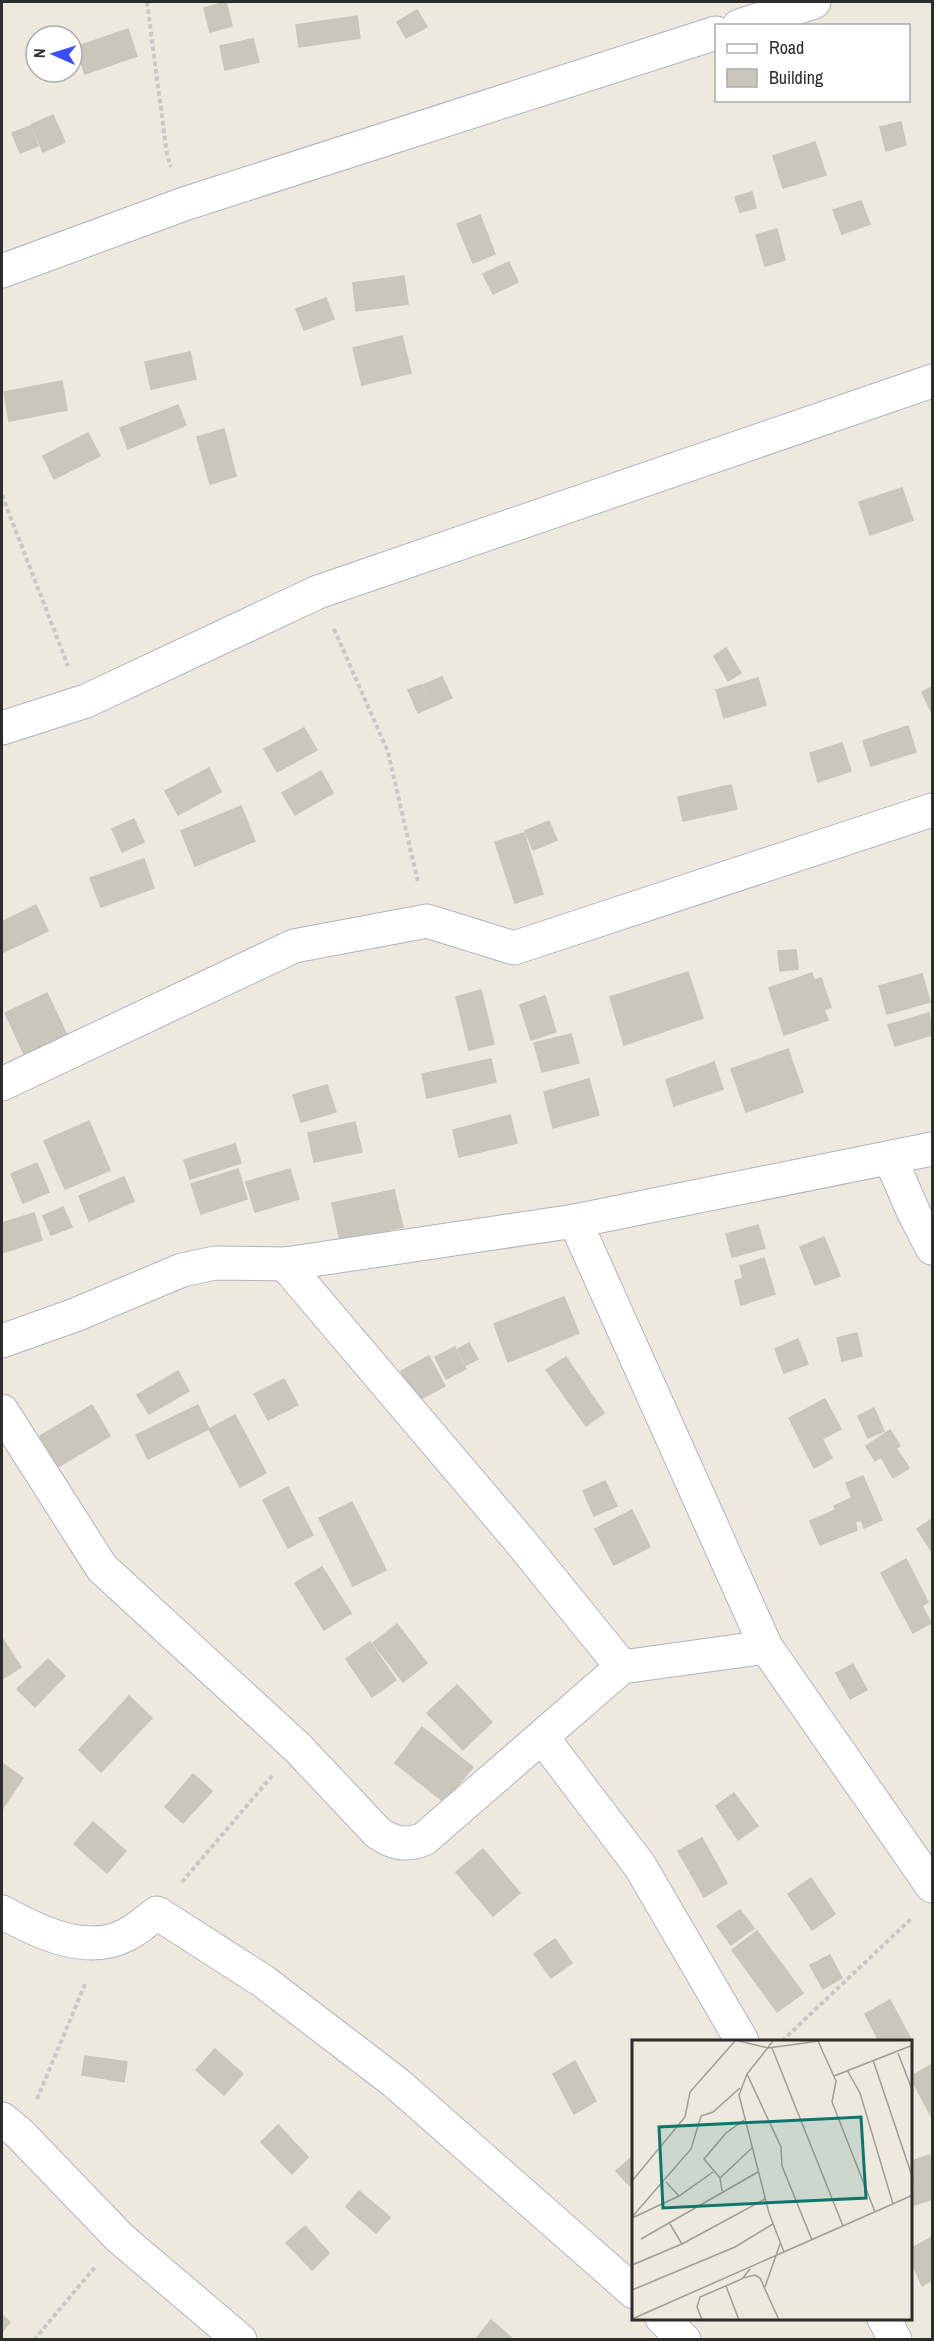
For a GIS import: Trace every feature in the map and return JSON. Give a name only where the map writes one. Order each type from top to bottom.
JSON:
[{"type":"street","points":[[745,24],[814,2]]},
{"type":"street","points":[[2,271],[184,204],[715,34]]},
{"type":"street","points":[[2,728],[86,701],[318,592],[933,381]]},
{"type":"street","points":[[2,1084],[294,946],[427,921],[514,948],[933,810]]},
{"type":"street","points":[[2,1341],[75,1315],[182,1270],[215,1263],[285,1264],[575,1221],[933,1149]]},
{"type":"street","points":[[890,1158],[914,1213],[933,1248]]},
{"type":"street","points":[[575,1221],[766,1647],[933,1886]]},
{"type":"street","points":[[285,1264],[520,1541],[622,1667]]},
{"type":"street","points":[[2,1411],[102,1568],[298,1748],[377,1832],[388,1840],[411,1844],[424,1839],[622,1667],[766,1647]]},
{"type":"street","points":[[542,1737],[640,1866],[741,2040]]},
{"type":"street","points":[[2,1912],[36,1930],[67,1940],[102,1942],[126,1936],[157,1913],[263,1981],[395,2082],[632,2287]]},
{"type":"street","points":[[11,2126],[120,2238],[240,2340]]},
{"type":"street","points":[[663,2320],[684,2340]]},
{"type":"street","points":[[885,2320],[895,2340]]},
{"type":"path","points":[[147,2],[167,155],[184,204]]},
{"type":"path","points":[[2,495],[67,663],[86,701]]},
{"type":"path","points":[[318,592],[388,752],[427,921]]},
{"type":"path","points":[[157,1913],[218,1837],[298,1748]]},
{"type":"path","points":[[783,2040],[916,1914]]},
{"type":"path","points":[[11,2126],[50,2075],[102,1942]]},
{"type":"path","points":[[34,2340],[120,2238]]},
{"type":"building","points":[[226,2],[232,26],[210,32],[204,8]]},
{"type":"building","points":[[417,10],[427,27],[406,38],[397,22]]},
{"type":"building","points":[[357,16],[360,38],[299,47],[296,25]]},
{"type":"building","points":[[128,29],[137,56],[85,74],[84,44]]},
{"type":"building","points":[[253,39],[259,62],[225,70],[220,46]]},
{"type":"building","points":[[53,115],[65,142],[43,152],[31,125]]},
{"type":"building","points":[[901,122],[906,145],[886,151],[880,127]]},
{"type":"building","points":[[30,126],[38,146],[20,153],[12,133]]},
{"type":"building","points":[[815,142],[826,175],[783,188],[773,156]]},
{"type":"building","points":[[752,192],[756,208],[740,212],[735,197]]},
{"type":"building","points":[[861,201],[870,224],[842,234],[833,210]]},
{"type":"building","points":[[480,215],[495,254],[473,263],[457,224]]},
{"type":"building","points":[[777,229],[785,260],[765,266],[756,235]]},
{"type":"building","points":[[509,262],[518,282],[493,294],[483,274]]},
{"type":"building","points":[[404,276],[408,304],[356,311],[353,283]]},
{"type":"building","points":[[326,298],[334,319],[304,330],[296,309]]},
{"type":"building","points":[[402,336],[411,373],[362,385],[353,348]]},
{"type":"building","points":[[190,352],[196,379],[151,389],[145,362]]},
{"type":"building","points":[[62,381],[67,410],[9,421],[4,392]]},
{"type":"building","points":[[178,405],[186,425],[128,449],[120,428]]},
{"type":"building","points":[[224,429],[236,476],[210,484],[197,437]]},
{"type":"building","points":[[88,433],[100,456],[54,479],[43,456]]},
{"type":"building","points":[[902,488],[913,520],[870,535],[859,502]]},
{"type":"building","points":[[726,648],[741,673],[728,681],[714,656]]},
{"type":"building","points":[[442,677],[452,698],[432,707],[423,685]]},
{"type":"building","points":[[758,678],[766,705],[724,718],[716,690]]},
{"type":"building","points":[[421,685],[431,707],[418,713],[408,690]]},
{"type":"building","points":[[932,687],[932,710],[931,711],[922,692]]},
{"type":"building","points":[[908,726],[916,752],[871,766],[863,741]]},
{"type":"building","points":[[304,728],[317,750],[277,772],[264,749]]},
{"type":"building","points":[[842,743],[851,771],[818,782],[810,753]]},
{"type":"building","points":[[209,768],[221,792],[178,815],[165,791]]},
{"type":"building","points":[[321,771],[333,793],[295,815],[282,793]]},
{"type":"building","points":[[731,785],[737,809],[683,821],[678,797]]},
{"type":"building","points":[[241,806],[255,841],[195,866],[181,831]]},
{"type":"building","points":[[134,819],[144,842],[122,852],[112,829]]},
{"type":"building","points":[[549,821],[557,840],[533,850],[525,831]]},
{"type":"building","points":[[524,833],[543,894],[515,903],[495,842]]},
{"type":"building","points":[[144,859],[154,888],[101,907],[90,878]]},
{"type":"building","points":[[36,905],[48,931],[4,952],[2,922]]},
{"type":"building","points":[[796,950],[798,969],[780,971],[778,951]]},
{"type":"building","points":[[688,972],[703,1018],[624,1045],[610,997]]},
{"type":"building","points":[[812,973],[814,980],[821,978],[831,1007],[824,1010],[828,1020],[784,1035],[769,988]]},
{"type":"building","points":[[922,974],[930,1002],[887,1014],[879,986]]},
{"type":"building","points":[[481,990],[494,1044],[469,1050],[456,997]]},
{"type":"building","points":[[47,993],[68,1037],[26,1058],[5,1013]]},
{"type":"building","points":[[545,996],[556,1032],[531,1040],[520,1005]]},
{"type":"building","points":[[929,1013],[932,1035],[895,1046],[888,1025]]},
{"type":"building","points":[[571,1034],[579,1063],[542,1072],[534,1043]]},
{"type":"building","points":[[788,1049],[803,1092],[746,1112],[731,1069]]},
{"type":"building","points":[[491,1059],[496,1082],[427,1098],[422,1074]]},
{"type":"building","points":[[714,1062],[723,1089],[674,1106],[666,1080]]},
{"type":"building","points":[[589,1079],[599,1115],[553,1128],[544,1092]]},
{"type":"building","points":[[327,1085],[336,1112],[301,1122],[293,1095]]},
{"type":"building","points":[[510,1115],[517,1143],[459,1157],[453,1130]]},
{"type":"building","points":[[89,1121],[110,1170],[65,1189],[44,1141]]},
{"type":"building","points":[[355,1122],[362,1152],[314,1162],[308,1133]]},
{"type":"building","points":[[235,1144],[241,1163],[190,1179],[184,1160]]},
{"type":"building","points":[[37,1163],[49,1192],[23,1203],[11,1174]]},
{"type":"building","points":[[238,1169],[247,1199],[201,1214],[191,1184]]},
{"type":"building","points":[[290,1169],[299,1199],[255,1212],[246,1182]]},
{"type":"building","points":[[124,1177],[134,1201],[89,1221],[79,1196]]},
{"type":"building","points":[[394,1190],[403,1227],[340,1241],[332,1203]]},
{"type":"building","points":[[63,1207],[72,1227],[51,1235],[43,1216]]},
{"type":"building","points":[[34,1213],[42,1240],[2,1253],[2,1223]]},
{"type":"building","points":[[758,1225],[765,1248],[732,1257],[726,1234]]},
{"type":"building","points":[[824,1237],[840,1276],[815,1285],[800,1247]]},
{"type":"building","points":[[764,1258],[775,1294],[741,1305],[735,1281],[743,1278],[740,1266]]},
{"type":"building","points":[[564,1297],[579,1333],[508,1362],[494,1324]]},
{"type":"building","points":[[857,1333],[862,1356],[842,1361],[837,1338]]},
{"type":"building","points":[[798,1339],[808,1364],[784,1373],[775,1349]]},
{"type":"building","points":[[469,1343],[478,1359],[466,1365],[458,1349]]},
{"type":"building","points":[[455,1347],[466,1369],[446,1379],[435,1357]]},
{"type":"building","points":[[429,1356],[445,1386],[417,1401],[401,1371]]},
{"type":"building","points":[[566,1357],[604,1413],[586,1426],[546,1370]]},
{"type":"building","points":[[178,1371],[189,1391],[149,1414],[137,1395]]},
{"type":"building","points":[[284,1379],[298,1405],[268,1420],[254,1394]]},
{"type":"building","points":[[825,1399],[841,1429],[822,1439],[832,1458],[814,1468],[789,1418]]},
{"type":"building","points":[[92,1405],[110,1436],[58,1467],[40,1436]]},
{"type":"building","points":[[198,1405],[209,1429],[148,1459],[136,1435]]},
{"type":"building","points":[[874,1408],[884,1431],[868,1438],[858,1416]]},
{"type":"building","points":[[235,1415],[266,1473],[240,1487],[209,1429]]},
{"type":"building","points":[[890,1430],[900,1446],[896,1448],[909,1468],[893,1478],[881,1457],[875,1461],[866,1446]]},
{"type":"building","points":[[863,1476],[882,1520],[864,1528],[861,1520],[855,1522],[857,1530],[820,1545],[810,1521],[836,1510],[834,1506],[852,1498],[846,1483]]},
{"type":"building","points":[[605,1481],[617,1506],[594,1516],[583,1491]]},
{"type":"building","points":[[288,1487],[313,1535],[288,1548],[263,1500]]},
{"type":"building","points":[[352,1502],[386,1570],[353,1586],[319,1518]]},
{"type":"building","points":[[632,1510],[650,1547],[614,1565],[595,1529]]},
{"type":"building","points":[[932,1519],[932,1552],[917,1529]]},
{"type":"building","points":[[906,1559],[928,1602],[922,1606],[931,1623],[913,1633],[881,1573]]},
{"type":"building","points":[[322,1567],[351,1613],[324,1630],[295,1583]]},
{"type":"building","points":[[397,1624],[427,1663],[403,1682],[373,1643]]},
{"type":"building","points":[[2,1638],[21,1667],[4,1678],[2,1674]]},
{"type":"building","points":[[370,1642],[396,1680],[372,1697],[346,1659]]},
{"type":"building","points":[[48,1659],[65,1676],[35,1707],[17,1689]]},
{"type":"building","points":[[853,1664],[867,1690],[850,1699],[836,1673]]},
{"type":"building","points":[[457,1685],[492,1722],[463,1750],[427,1713]]},
{"type":"building","points":[[129,1696],[152,1718],[101,1772],[79,1750]]},
{"type":"building","points":[[422,1727],[473,1767],[444,1802],[395,1763]]},
{"type":"building","points":[[2,1763],[23,1778],[3,1808],[2,1807]]},
{"type":"building","points":[[193,1774],[212,1791],[183,1823],[165,1807]]},
{"type":"building","points":[[734,1793],[758,1826],[738,1840],[716,1806]]},
{"type":"building","points":[[93,1822],[126,1851],[107,1873],[74,1844]]},
{"type":"building","points":[[702,1838],[727,1883],[704,1897],[678,1851]]},
{"type":"building","points":[[483,1849],[520,1893],[493,1916],[456,1872]]},
{"type":"building","points":[[811,1878],[835,1914],[812,1930],[788,1894]]},
{"type":"building","points":[[740,1910],[754,1928],[731,1945],[717,1926]]},
{"type":"building","points":[[757,1931],[803,1993],[777,2012],[732,1950]]},
{"type":"building","points":[[555,1939],[572,1963],[551,1978],[534,1954]]},
{"type":"building","points":[[830,1955],[842,1978],[823,1989],[810,1965]]},
{"type":"building","points":[[890,2000],[911,2040],[878,2040],[865,2014]]},
{"type":"building","points":[[215,2049],[243,2074],[224,2095],[196,2070]]},
{"type":"building","points":[[85,2056],[127,2062],[124,2082],[82,2075]]},
{"type":"building","points":[[575,2061],[596,2101],[574,2114],[553,2074]]},
{"type":"building","points":[[932,2064],[932,2118],[913,2082],[913,2075]]},
{"type":"building","points":[[278,2125],[308,2157],[292,2174],[261,2142]]},
{"type":"building","points":[[929,2155],[932,2166],[932,2199],[913,2206],[913,2161]]},
{"type":"building","points":[[632,2159],[632,2188],[616,2171]]},
{"type":"building","points":[[359,2191],[390,2217],[376,2233],[346,2207]]},
{"type":"building","points":[[305,2226],[329,2253],[312,2270],[286,2243]]},
{"type":"building","points":[[932,2237],[932,2280],[922,2286],[913,2264],[913,2247]]},
{"type":"building","points":[[2,2315],[10,2322],[2,2332]]},
{"type":"building","points":[[491,2320],[514,2340],[475,2340]]}]
